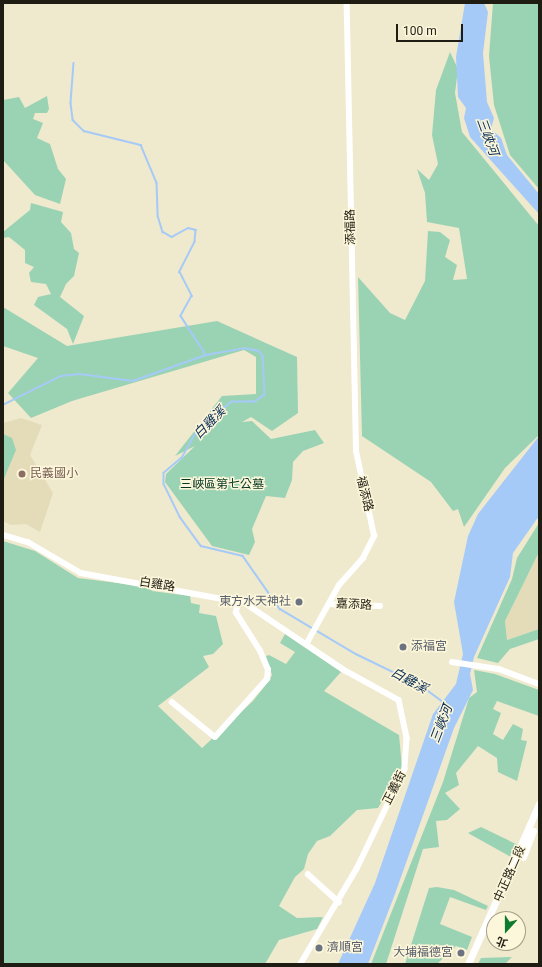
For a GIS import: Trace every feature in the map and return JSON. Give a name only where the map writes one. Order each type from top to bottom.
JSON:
[{"type":"main road","name":"中正路二段","points":[[468,964],[539,804]]},
{"type":"main road","name":"中正路二段","points":[[473,964],[539,817]]},
{"type":"street","name":"添福路","points":[[347,3],[356,451]]},
{"type":"street","name":"福添路","points":[[329,604],[340,585],[363,558],[374,536],[356,451]]},
{"type":"street","name":"白雞路","points":[[3,535],[28,542],[81,573],[238,600],[307,644]]},
{"type":"street","points":[[172,702],[215,737],[267,678],[268,670],[260,651],[236,613],[238,600]]},
{"type":"street","points":[[307,644],[329,604]]},
{"type":"street","name":"嘉添路","points":[[329,604],[380,606]]},
{"type":"street","name":"正義街","points":[[301,964],[339,902],[405,769],[407,738],[403,711],[395,696],[346,671],[307,644]]},
{"type":"street","points":[[452,662],[494,669],[539,684]]},
{"type":"street","points":[[308,874],[339,902]]},
{"type":"shaded area","name":"民義國小","points":[[21,418],[42,425],[30,455],[53,493],[40,532],[26,524],[11,525],[3,521],[3,423]]},
{"type":"shaded area","points":[[539,552],[539,629],[507,640],[505,621]]},
{"type":"green space","points":[[493,3],[539,3],[539,189],[510,155],[494,105],[489,56]]},
{"type":"green space","points":[[450,52],[458,69],[455,93],[462,132],[539,226],[539,435],[505,468],[464,527],[458,509],[453,511],[431,482],[362,436],[358,277],[390,313],[405,320],[425,281],[428,231],[440,232],[450,240],[445,257],[457,265],[453,280],[467,279],[459,228],[427,222],[425,193],[417,169],[429,180],[438,164],[432,135],[436,90]]},
{"type":"green space","points":[[47,96],[49,109],[47,113],[35,113],[33,119],[43,123],[37,138],[50,144],[58,169],[66,179],[60,204],[35,195],[3,160],[3,100],[19,97],[25,108]]},
{"type":"green space","points":[[31,203],[63,212],[61,222],[71,233],[74,249],[79,253],[74,276],[66,284],[60,297],[84,316],[73,344],[67,329],[34,305],[38,297],[51,294],[46,284],[31,282],[29,273],[34,267],[25,263],[25,250],[9,237],[3,238],[3,232],[30,210]]},
{"type":"green space","name":"三峽區第七公墓","points":[[3,307],[67,346],[217,321],[297,357],[298,413],[272,431],[251,417],[242,422],[252,421],[271,439],[315,430],[324,443],[303,451],[293,462],[292,480],[285,498],[266,496],[252,529],[255,542],[249,555],[212,546],[165,482],[166,474],[195,446],[175,456],[222,396],[256,394],[256,357],[244,350],[72,401],[31,418],[8,393],[38,358],[3,346]]},
{"type":"green space","points":[[3,434],[12,438],[16,450],[3,481]]},
{"type":"green space","points":[[539,523],[539,552],[505,621],[507,640],[539,629],[539,639],[510,649],[498,663],[477,658],[512,579],[517,558]]},
{"type":"green space","points":[[3,541],[35,551],[78,578],[149,587],[152,591],[190,596],[191,603],[200,605],[199,613],[216,616],[223,644],[213,654],[203,656],[209,667],[158,706],[202,748],[253,701],[268,682],[272,675],[266,656],[269,655],[286,664],[295,652],[280,643],[285,634],[341,672],[324,691],[399,735],[402,767],[378,808],[357,810],[330,836],[317,841],[308,854],[304,869],[295,877],[279,906],[297,918],[323,917],[317,929],[279,940],[265,964],[3,964]]},
{"type":"green space","points":[[474,670],[495,674],[539,690],[539,716],[497,701],[493,709],[501,713],[493,734],[503,740],[513,724],[523,729],[521,740],[527,741],[517,781],[498,772],[497,758],[478,746],[456,773],[459,785],[445,793],[460,809],[447,820],[436,821],[439,847],[423,849],[386,964],[371,964],[443,782],[469,698],[477,692]]},
{"type":"green space","points":[[481,827],[518,845],[511,857],[468,833]]},
{"type":"green space","points":[[437,887],[454,890],[488,906],[486,910],[450,897],[440,924],[472,937],[467,950],[456,946],[437,964],[405,964],[429,888]]},
{"type":"green space","points":[[512,957],[505,964],[478,964],[481,958]]},
{"type":"water","name":"三峽河","points":[[465,3],[484,3],[488,12],[483,53],[487,102],[494,118],[491,129],[501,138],[507,155],[539,194],[539,214],[470,137],[464,118],[466,108],[458,97],[456,57]]},
{"type":"water","name":"三峽河","points":[[539,436],[539,516],[513,553],[510,577],[474,657],[470,674],[473,690],[454,728],[395,894],[368,964],[338,964],[375,883],[433,714],[456,684],[463,654],[454,602],[468,536],[478,514]]},
{"type":"waterway","points":[[74,63],[71,103],[73,120],[84,131],[141,145],[157,183],[158,216],[163,232],[172,237],[188,228],[196,230],[195,242],[180,272],[192,296],[181,316],[206,355]]},
{"type":"waterway","name":"白雞溪","points":[[3,405],[61,376],[80,374],[133,381],[206,355],[244,348],[259,351],[263,356],[265,395],[255,402],[232,402],[195,435],[182,458],[164,473],[164,484],[180,517],[201,546],[243,556],[280,609],[356,654],[420,685],[442,701]]},
{"type":"place","name":"民義國小","points":[[22,474]]},
{"type":"place","name":"東方水天神社","points":[[299,602]]},
{"type":"place","name":"添福宮","points":[[403,647]]},
{"type":"place","name":"濟順宮","points":[[319,948]]},
{"type":"place","name":"大埔福德宮","points":[[461,953]]}]
